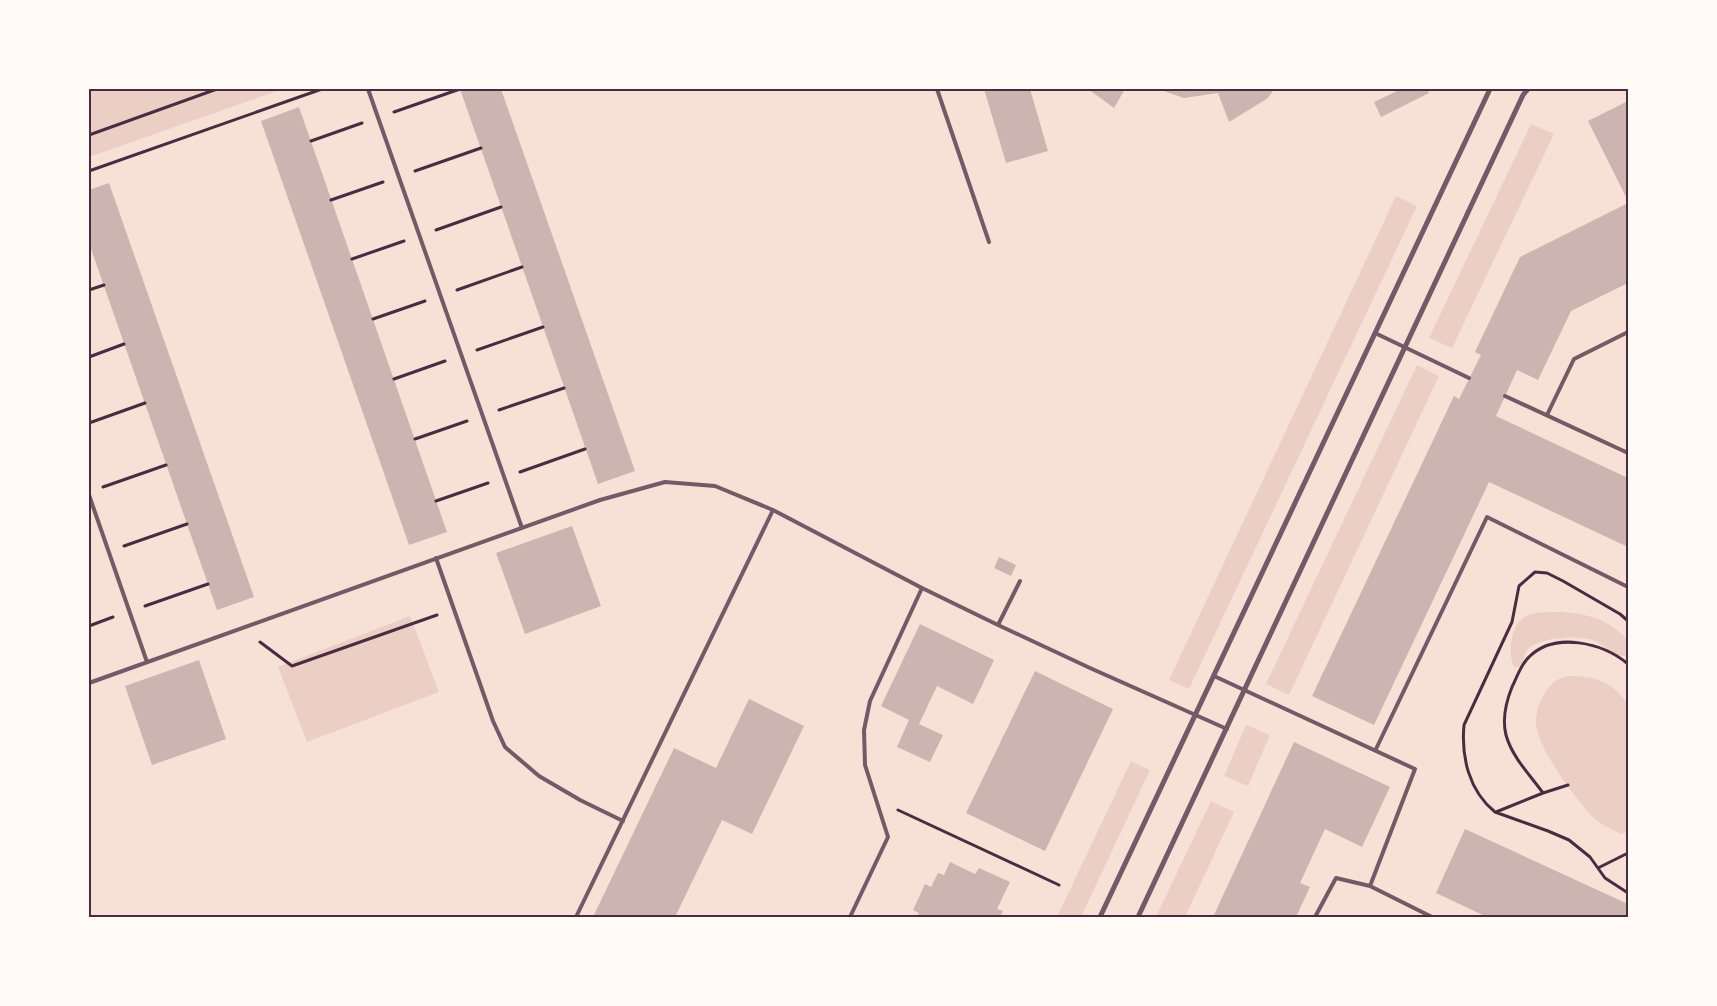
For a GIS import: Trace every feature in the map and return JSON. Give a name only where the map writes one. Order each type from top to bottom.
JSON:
[{"type":"street","points":[[1100,917],[1490,89]]},
{"type":"street","points":[[1138,917],[1523,95],[1528,89]]},
{"type":"lane","points":[[368,89],[522,528]]},
{"type":"lane","points":[[937,89],[989,242]]},
{"type":"lane","points":[[1547,415],[1574,359],[1628,332]]},
{"type":"lane","points":[[1375,333],[1469,378]]},
{"type":"lane","points":[[1505,396],[1628,453]]},
{"type":"lane","points":[[89,683],[600,500],[665,482],[715,486],[773,510],[922,588],[998,625],[1227,729]]},
{"type":"lane","points":[[89,495],[147,662]]},
{"type":"lane","points":[[576,917],[773,510]]},
{"type":"lane","points":[[1376,749],[1487,517],[1628,587]]},
{"type":"lane","points":[[436,558],[493,721],[505,747],[539,776],[580,800],[623,820]]},
{"type":"lane","points":[[998,625],[1020,581]]},
{"type":"lane","points":[[850,917],[888,836],[865,765],[864,730],[870,701],[922,588]]},
{"type":"lane","points":[[1214,676],[1415,768],[1370,886]]},
{"type":"lane","points":[[1316,917],[1336,878],[1370,886],[1432,917]]},
{"type":"path","points":[[89,135],[217,89]]},
{"type":"path","points":[[89,171],[322,89]]},
{"type":"path","points":[[89,290],[104,285]]},
{"type":"path","points":[[89,357],[124,344]]},
{"type":"path","points":[[89,423],[145,404]]},
{"type":"path","points":[[97,489],[166,465]]},
{"type":"path","points":[[108,551],[187,524]]},
{"type":"path","points":[[1628,621],[1620,614],[1547,573],[1534,572],[1519,586],[1512,622],[1464,725],[1462,742],[1471,780],[1478,794],[1495,812],[1569,840],[1590,857],[1605,878],[1628,893]]},
{"type":"path","points":[[242,628],[292,666],[454,609]]},
{"type":"path","points":[[1543,793],[1510,748],[1504,723],[1509,694],[1528,658],[1537,650],[1551,644],[1568,642],[1590,645],[1612,654],[1628,664]]},
{"type":"path","points":[[1495,812],[1543,793],[1568,786]]},
{"type":"path","points":[[875,799],[1059,885]]},
{"type":"path","points":[[1598,868],[1628,853]]},
{"type":"shaded area","points":[[89,89],[283,89],[89,157]]},
{"type":"shaded area","points":[[1531,124],[1554,134],[1452,348],[1429,338]]},
{"type":"shaded area","points":[[1396,196],[1417,206],[1189,689],[1169,680]]},
{"type":"shaded area","points":[[1417,365],[1439,376],[1289,695],[1266,684]]},
{"type":"shaded area","points":[[1563,612],[1592,617],[1612,626],[1627,640],[1628,656],[1614,653],[1593,640],[1586,638],[1559,638],[1534,645],[1526,651],[1521,667],[1514,667],[1511,654],[1512,639],[1521,620],[1535,613]]},
{"type":"shaded area","points":[[410,616],[439,692],[307,742],[278,667]]},
{"type":"shaded area","points":[[1568,676],[1587,677],[1602,681],[1616,690],[1628,704],[1628,832],[1621,834],[1601,824],[1591,815],[1576,797],[1542,745],[1536,723],[1539,704],[1554,682]]},
{"type":"shaded area","points":[[1246,725],[1270,735],[1248,786],[1224,776]]},
{"type":"shaded area","points":[[1131,761],[1150,770],[1081,917],[1057,917]]},
{"type":"shaded area","points":[[1211,801],[1234,812],[1185,917],[1156,917]]},
{"type":"building","points":[[460,89],[501,89],[635,471],[598,484]]},
{"type":"building","points":[[984,89],[1030,89],[1048,151],[1006,163]]},
{"type":"building","points":[[1088,89],[1125,89],[1114,108]]},
{"type":"building","points":[[1158,89],[1274,89],[1268,98],[1229,122],[1218,93],[1184,98]]},
{"type":"building","points":[[1401,89],[1427,89],[1429,93],[1381,117],[1374,102]]},
{"type":"building","points":[[1628,101],[1628,201],[1588,121]]},
{"type":"building","points":[[299,107],[447,532],[409,545],[261,121]]},
{"type":"building","points":[[109,183],[254,597],[217,610],[89,243],[89,190]]},
{"type":"building","points":[[1628,203],[1628,283],[1571,311],[1538,380],[1517,370],[1496,416],[1628,478],[1628,547],[1489,482],[1374,725],[1312,696],[1454,396],[1459,399],[1481,355],[1475,352],[1520,257]]},
{"type":"building","points":[[572,526],[601,606],[525,634],[496,553]]},
{"type":"building","points":[[999,557],[1016,565],[1011,576],[994,568]]},
{"type":"building","points":[[920,624],[994,660],[973,704],[937,686],[919,724],[943,735],[930,762],[897,747],[909,720],[881,706]]},
{"type":"building","points":[[199,660],[226,739],[152,765],[125,686]]},
{"type":"building","points":[[1035,671],[1113,709],[1045,851],[966,813]]},
{"type":"building","points":[[749,699],[804,726],[752,834],[722,820],[675,917],[593,917],[674,748],[716,768]]},
{"type":"building","points":[[1294,742],[1390,787],[1362,847],[1325,829],[1300,883],[1310,887],[1296,917],[1213,917]]},
{"type":"building","points":[[1465,829],[1628,904],[1628,917],[1487,917],[1436,893]]},
{"type":"building","points":[[950,862],[975,874],[979,868],[1010,882],[997,909],[1003,911],[1000,917],[917,917],[919,913],[913,910],[925,884],[931,887],[938,873],[944,875]]}]
